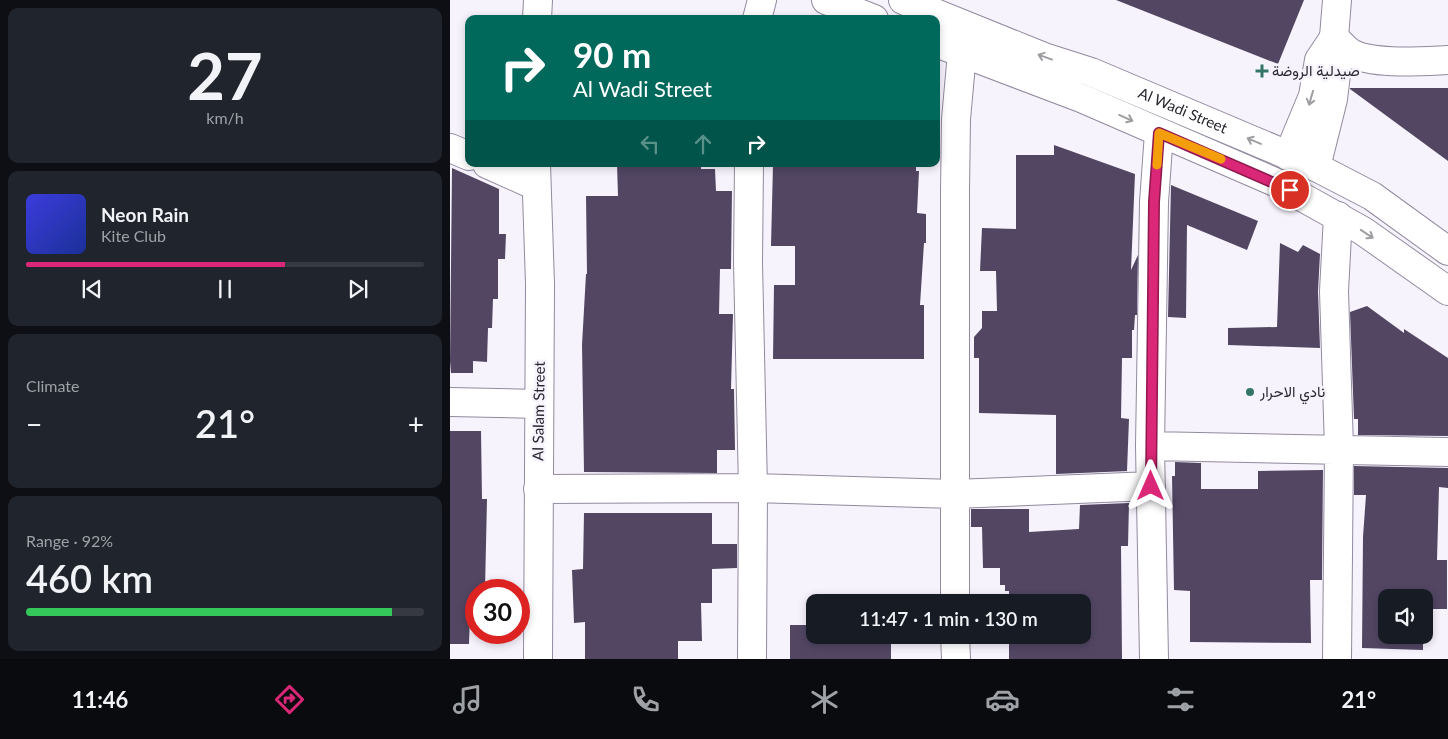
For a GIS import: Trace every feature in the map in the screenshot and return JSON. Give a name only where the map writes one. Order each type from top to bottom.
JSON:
[{"type":"street","points":[[538,0],[538,15]]},
{"type":"street","points":[[758,15],[762,0]]},
{"type":"street","points":[[826,0],[864,15]]},
{"type":"street","name":"Al Wadi Street","points":[[903,0],[1044,57],[1091,72],[1316,167],[1372,196],[1448,251]]},
{"type":"street","points":[[1316,167],[1333,99],[1337,66],[1334,37],[1337,0]]},
{"type":"street","points":[[1288,156],[1313,96],[1319,60],[1334,37]]},
{"type":"street","points":[[1334,37],[1351,53],[1368,58],[1408,61],[1448,60]]},
{"type":"street","name":"Al Wadi Street","points":[[940,45],[1081,98],[1278,183],[1338,216],[1448,291]]},
{"type":"street","points":[[955,594],[955,173],[956,119],[962,53]]},
{"type":"street","points":[[1154,659],[1150,446],[1154,202],[1159,133]]},
{"type":"street","points":[[450,148],[465,154]]},
{"type":"street","points":[[500,167],[536,175]]},
{"type":"street","points":[[749,167],[748,263],[753,488],[752,659]]},
{"type":"street","name":"Al Salam Street","points":[[536,175],[540,284],[538,659]]},
{"type":"street","points":[[1337,659],[1339,448],[1334,291],[1338,216]]},
{"type":"street","points":[[450,402],[539,404]]},
{"type":"street","points":[[1150,446],[1339,448],[1448,452]]},
{"type":"street","points":[[538,489],[753,488],[954,494],[1151,486]]},
{"type":"street","points":[[955,644],[956,659]]},
{"type":"building","points":[[1116,0],[1304,0],[1278,64]]},
{"type":"building","points":[[1448,88],[1448,161],[1350,89]]},
{"type":"building","points":[[1054,145],[1135,174],[1131,270],[1138,255],[1137,315],[1135,315],[1134,330],[1132,330],[1132,358],[1122,358],[1121,418],[1129,419],[1127,471],[1129,471],[1056,474],[1056,415],[979,413],[979,358],[974,358],[974,337],[982,328],[982,311],[997,311],[996,271],[980,271],[982,228],[1016,229],[1016,155],[1054,155]]},
{"type":"building","points":[[617,167],[701,167],[701,169],[715,169],[716,191],[732,191],[731,269],[720,269],[719,314],[733,314],[731,389],[734,389],[735,450],[717,450],[717,473],[584,472],[582,345],[587,274],[586,196],[618,196]]},
{"type":"building","points":[[773,167],[916,167],[916,171],[919,171],[917,213],[926,214],[926,243],[924,243],[920,305],[924,305],[924,359],[773,359],[774,285],[795,285],[795,246],[771,246]]},
{"type":"building","points":[[452,168],[499,189],[499,234],[506,234],[505,259],[498,259],[498,299],[493,299],[492,328],[488,328],[487,362],[473,361],[473,373],[451,373]]},
{"type":"building","points":[[1171,185],[1258,221],[1247,250],[1187,225],[1186,318],[1168,317]]},
{"type":"building","points":[[1280,243],[1298,252],[1303,245],[1320,254],[1318,291],[1320,348],[1228,345],[1228,328],[1277,327]]},
{"type":"building","points":[[1367,306],[1404,333],[1404,329],[1448,358],[1448,436],[1358,435],[1358,419],[1354,419],[1350,312]]},
{"type":"building","points":[[450,431],[481,431],[482,499],[487,499],[485,579],[465,579],[465,644],[450,644]]},
{"type":"building","points":[[1175,462],[1201,463],[1201,489],[1258,489],[1258,471],[1323,470],[1322,580],[1310,580],[1311,643],[1190,642],[1190,591],[1174,590],[1172,476],[1175,476]]},
{"type":"building","points":[[1354,466],[1448,468],[1448,488],[1439,487],[1437,560],[1447,560],[1447,609],[1433,609],[1433,589],[1378,589],[1378,644],[1423,644],[1423,650],[1362,648],[1363,537],[1366,495],[1354,495]]},
{"type":"building","points":[[1129,503],[1128,546],[1121,546],[1122,659],[1009,659],[1009,644],[1091,644],[1091,594],[1009,594],[1009,591],[1005,591],[1005,585],[1000,585],[1000,568],[983,568],[982,527],[971,527],[971,509],[1029,509],[1029,532],[1079,529],[1080,505]]},
{"type":"building","points":[[584,513],[712,513],[712,544],[737,544],[737,568],[712,569],[712,603],[701,603],[702,641],[678,641],[678,659],[585,659],[585,622],[574,623],[572,570],[583,569]]},
{"type":"building","points":[[790,625],[806,625],[806,644],[891,644],[891,659],[790,659]]},
{"type":"slow traffic","points":[[1157,165],[1159,133],[1221,159]]},
{"type":"place","name":"صيدلية الروضة","points":[[1262,71]]},
{"type":"place","name":"نادي الاحرار","points":[[1250,392]]},
{"type":"route","points":[[1151,486],[1154,202],[1159,133],[1278,183],[1290,190]]}]
